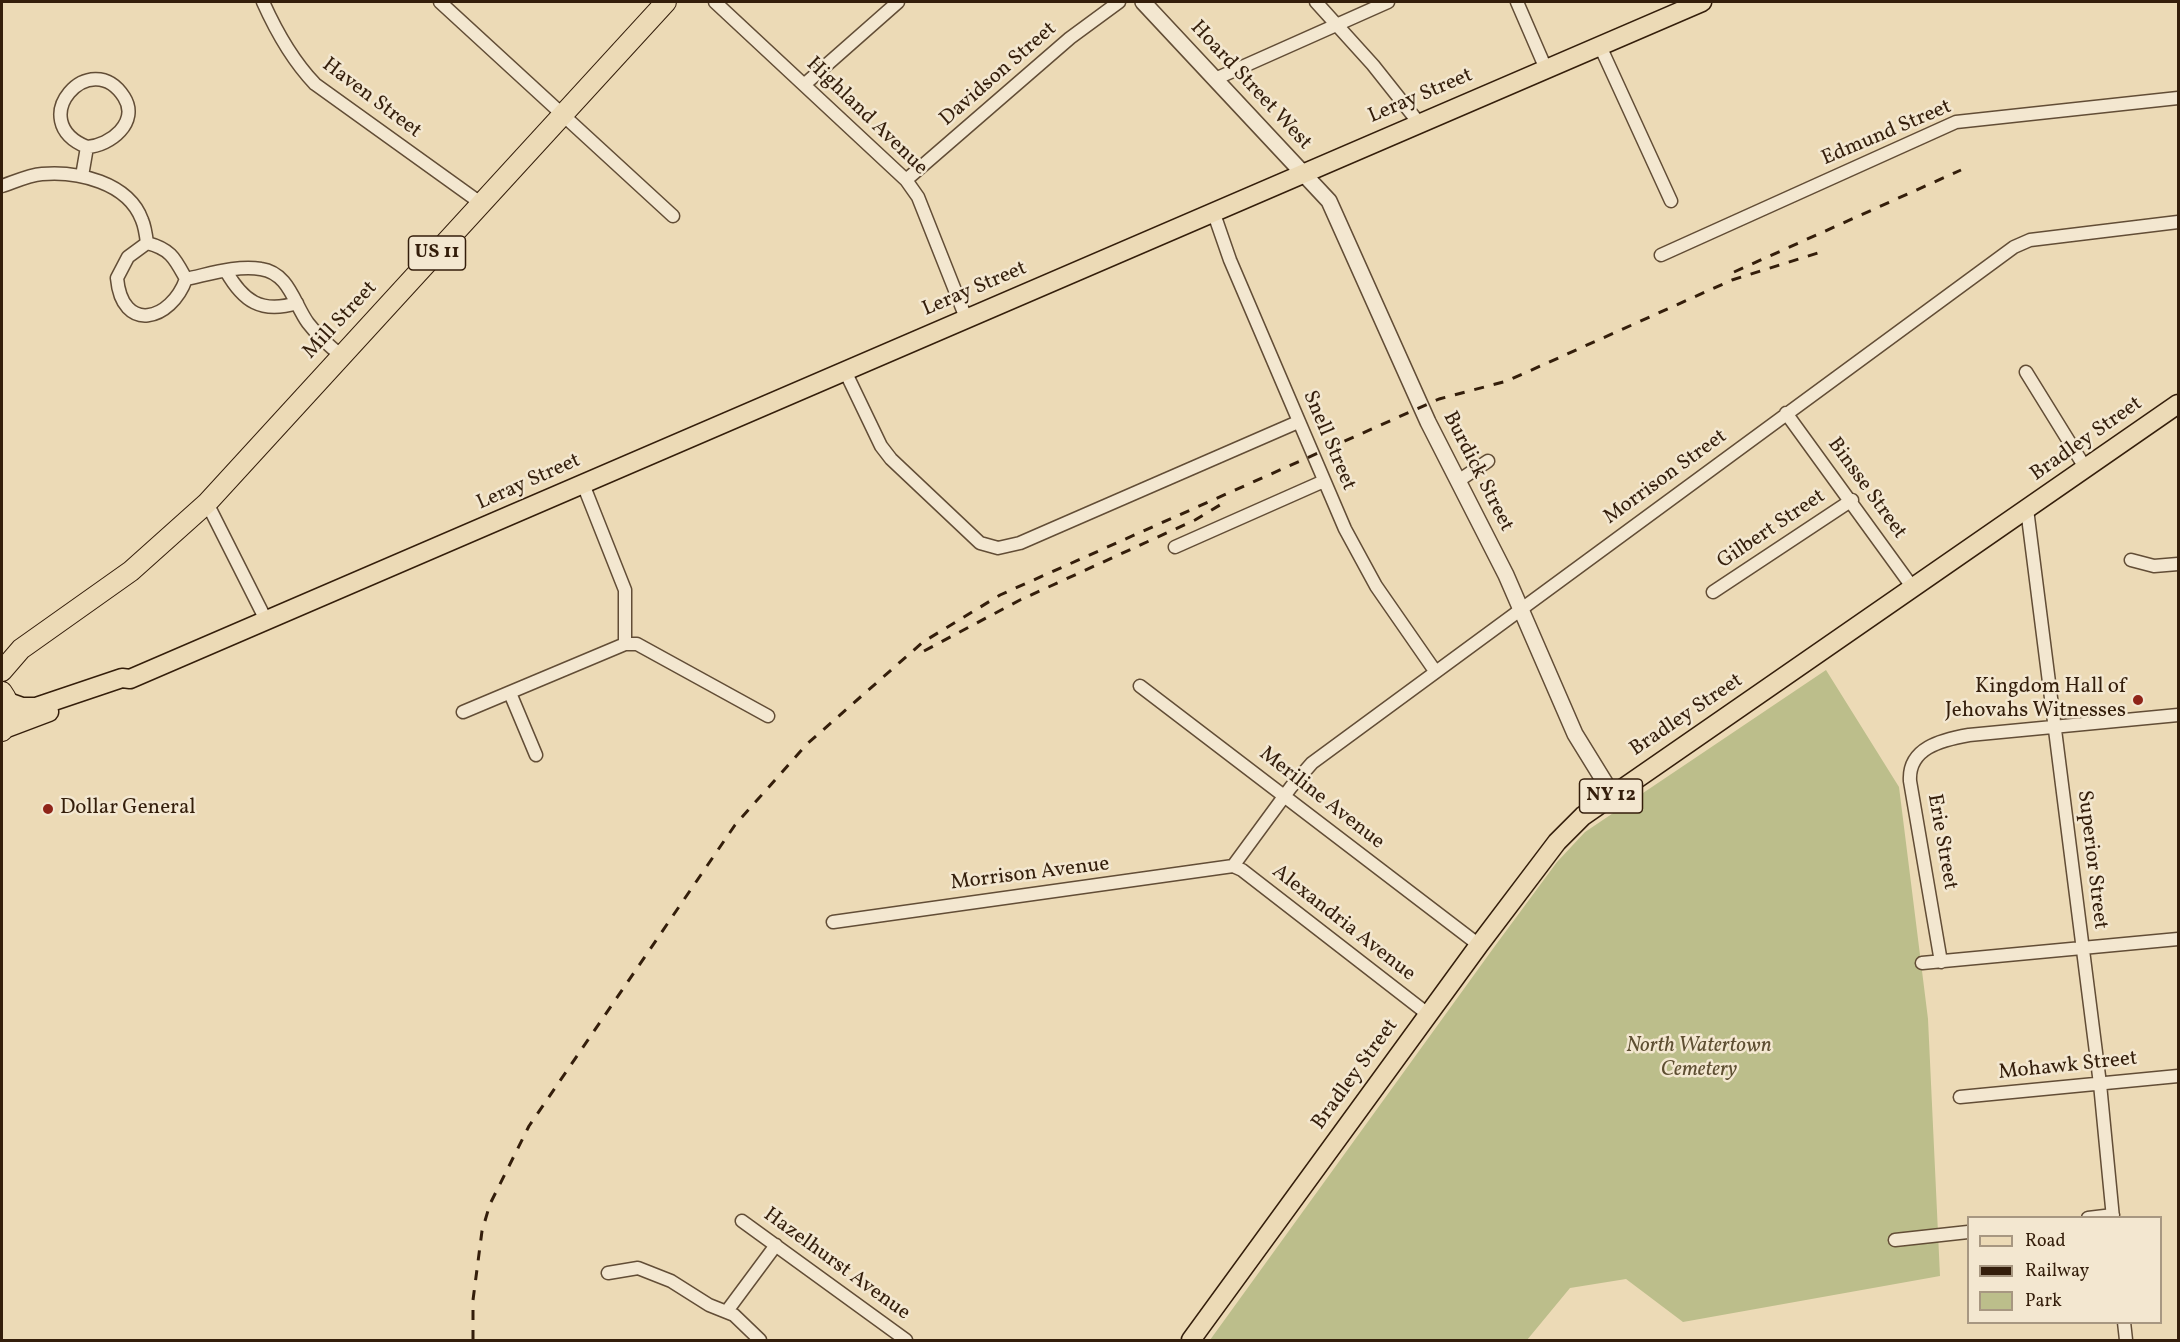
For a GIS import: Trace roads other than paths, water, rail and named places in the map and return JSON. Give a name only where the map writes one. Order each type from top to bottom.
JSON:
[{"type":"highway","name":"Mill Street","points":[[2,671],[21,649],[131,571],[207,503],[666,2]]},
{"type":"highway","name":"Mill Street","points":[[4,694],[28,646]]},
{"type":"highway","points":[[3,730],[9,717],[4,694]]},
{"type":"main road","name":"Leray Street","points":[[130,679],[267,622],[1302,172],[1702,2]]},
{"type":"main road","name":"Bradley Street","points":[[1191,1341],[1479,945],[1557,842],[1583,816],[2178,404]]},
{"type":"main road","points":[[3,730],[125,686],[130,679],[122,678],[36,707],[22,707],[4,694]]},
{"type":"street","name":"Haven Street","points":[[263,2],[278,34],[303,71],[315,84],[482,204]]},
{"type":"street","points":[[440,2],[673,216]]},
{"type":"street","name":"Highland Avenue","points":[[715,2],[906,180],[918,197],[966,318]]},
{"type":"street","points":[[805,84],[898,2]]},
{"type":"street","name":"Davidson Street","points":[[906,180],[1070,38],[1119,2]]},
{"type":"street","name":"Hoard Street West","points":[[1143,2],[1302,172]]},
{"type":"street","points":[[1317,2],[1419,123]]},
{"type":"street","points":[[1215,79],[1388,2]]},
{"type":"street","points":[[1517,2],[1546,69]]},
{"type":"street","points":[[1600,46],[1671,201]]},
{"type":"street","points":[[94,79],[109,83],[120,91],[126,101],[127,115],[118,135],[97,147],[87,147],[69,136],[60,112],[63,99],[71,89],[83,81],[94,79]]},
{"type":"street","name":"Edmund Street","points":[[1660,255],[1956,122],[2178,98]]},
{"type":"street","points":[[82,176],[87,147]]},
{"type":"street","name":"Burdick Street","points":[[1302,172],[1329,201],[1421,407],[1521,609],[1575,734],[1612,794]]},
{"type":"street","points":[[2,186],[40,174],[82,176],[101,181],[133,204],[142,219],[147,243]]},
{"type":"street","name":"Snell Street","points":[[1213,211],[1230,260],[1345,529],[1376,586],[1435,671]]},
{"type":"street","name":"Morrison Street","points":[[1233,866],[1284,796],[1312,763],[2014,247],[2030,240],[2178,222]]},
{"type":"street","points":[[147,243],[162,247],[173,257],[186,279],[182,292],[169,306],[144,316],[132,313],[123,303],[117,278],[128,257],[147,243]]},
{"type":"street","points":[[186,279],[226,271],[262,269],[278,277],[289,288],[319,337],[342,356]]},
{"type":"street","points":[[226,271],[239,292],[249,301],[280,306],[297,303]]},
{"type":"street","points":[[845,371],[881,446],[891,459],[980,543],[998,548],[1020,543],[1298,422]]},
{"type":"street","points":[[2026,372],[2086,469]]},
{"type":"street","name":"Binsse Street","points":[[1786,414],[1851,500],[1913,588]]},
{"type":"street","points":[[1458,481],[1488,461]]},
{"type":"street","points":[[1175,547],[1324,481]]},
{"type":"street","points":[[583,484],[625,590],[625,644]]},
{"type":"street","name":"Gilbert Street","points":[[1713,592],[1851,500]]},
{"type":"street","points":[[207,503],[267,622]]},
{"type":"street","name":"Superior Street","points":[[2027,509],[2100,1084],[2113,1216]]},
{"type":"street","points":[[2132,560],[2154,566],[2178,564]]},
{"type":"street","points":[[463,712],[625,644],[637,644],[768,716]]},
{"type":"street","name":"Meriline Avenue","points":[[1140,686],[1197,727],[1479,945]]},
{"type":"street","points":[[510,693],[536,755]]},
{"type":"street","name":"Erie Street","points":[[1941,962],[1910,769],[1915,758],[1926,748],[1969,735],[2054,725],[2178,715]]},
{"type":"street","name":"Morrison Avenue","points":[[833,922],[1233,866]]},
{"type":"street","name":"Alexandria Avenue","points":[[1233,866],[1242,870],[1429,1015]]},
{"type":"street","points":[[1922,963],[2178,939]]},
{"type":"street","name":"Mohawk Street","points":[[1960,1097],[2178,1076]]},
{"type":"street","name":"Hazelhurst Avenue","points":[[742,1221],[906,1341]]},
{"type":"street","points":[[1895,1240],[1967,1232]]},
{"type":"street","points":[[727,1311],[776,1245]]},
{"type":"street","points":[[608,1273],[638,1268],[646,1270],[727,1311],[760,1340]]},
{"type":"street","points":[[2124,1324],[2126,1341]]},
{"type":"railway","points":[[1734,272],[1961,170]]},
{"type":"railway","points":[[473,1340],[473,1300],[482,1231],[490,1204],[529,1126],[735,825],[807,744],[923,642],[1000,595],[1439,399],[1507,381],[1732,280],[1818,253]]},
{"type":"railway","points":[[924,651],[1020,600],[1195,520],[1225,502]]},
{"type":"place","name":"Kingdom Hall of Jehovahs Witnesses","points":[[2138,700]]},
{"type":"place","name":"Dollar General","points":[[48,809]]},
{"type":"park label","name":"North Watertown Cemetery","points":[[1699,1059]]}]
